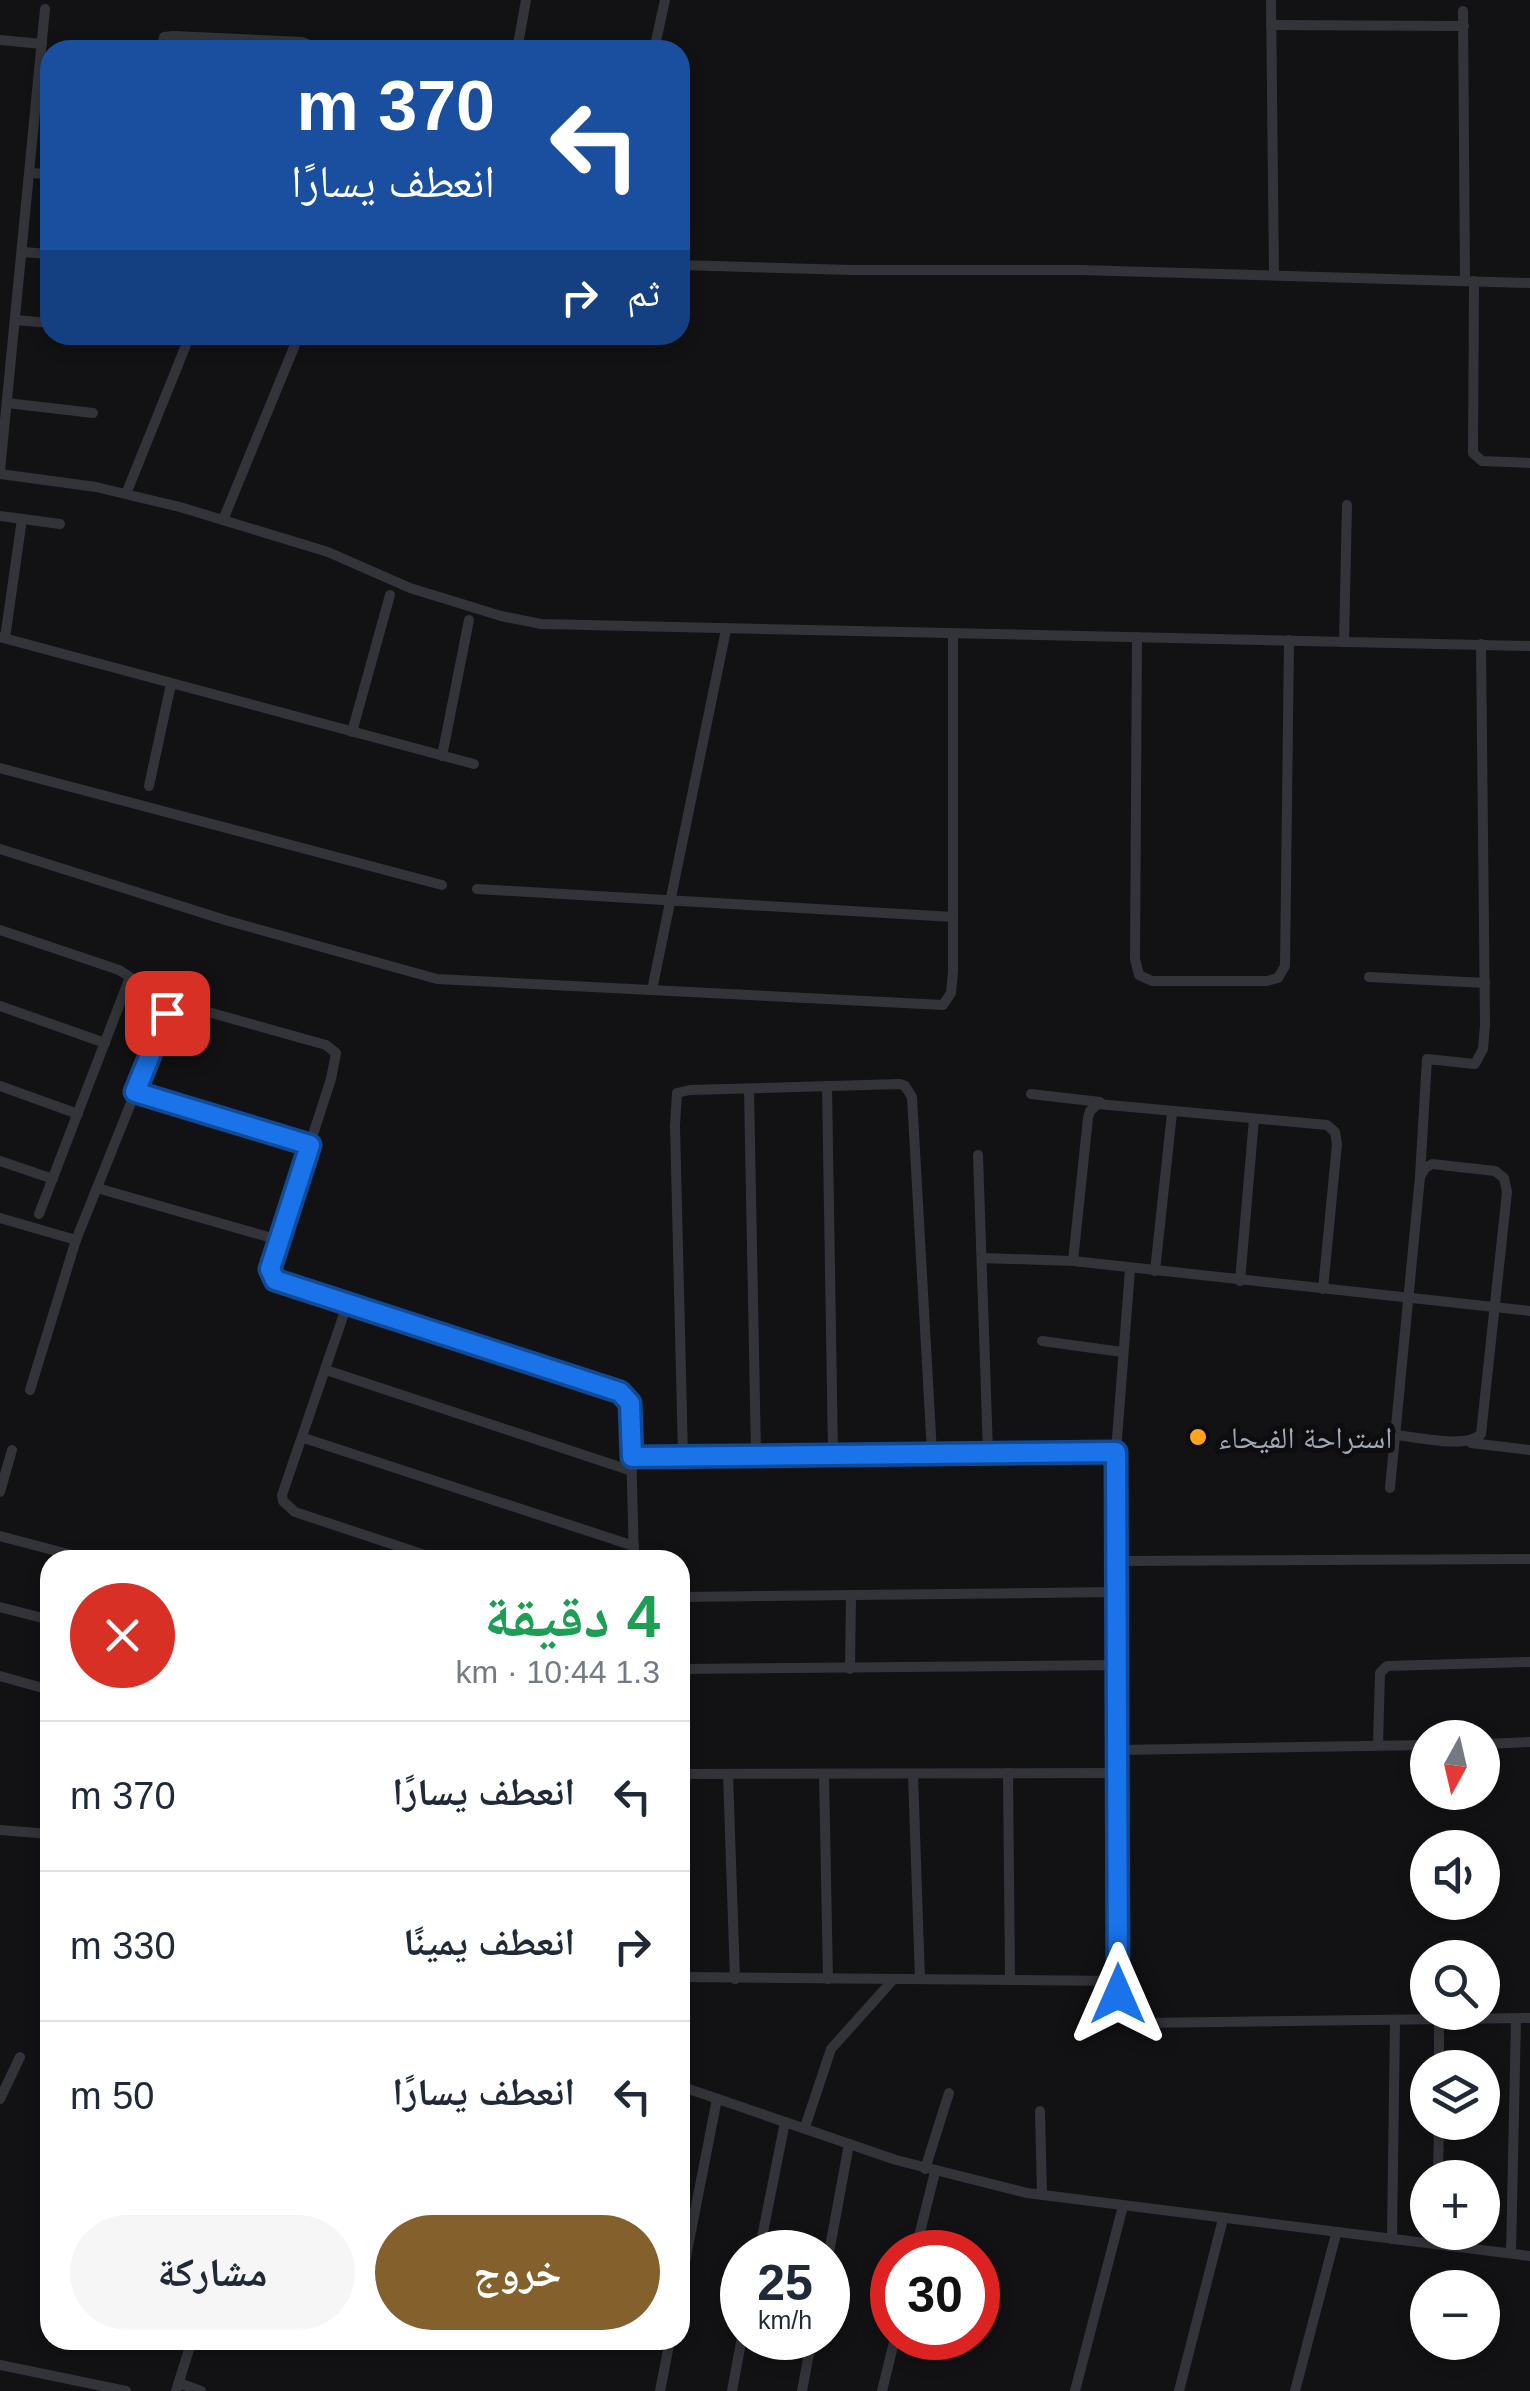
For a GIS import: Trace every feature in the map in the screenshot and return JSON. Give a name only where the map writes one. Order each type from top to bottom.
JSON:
[{"type":"street","points":[[520,40],[526,0]]},
{"type":"street","points":[[656,40],[664,0]]},
{"type":"street","points":[[1271,0],[1274,276]]},
{"type":"street","points":[[42,40],[45,9]]},
{"type":"street","points":[[1463,11],[1473,453],[1482,462],[1530,463]]},
{"type":"street","points":[[1271,26],[1464,26]]},
{"type":"street","points":[[163,40],[173,36],[259,40]]},
{"type":"street","points":[[0,40],[40,44]]},
{"type":"street","points":[[40,111],[30,173],[0,472],[126,494],[223,520],[328,552],[410,588],[521,622],[726,630],[1530,646]]},
{"type":"street","points":[[30,173],[40,174]]},
{"type":"street","points":[[22,252],[40,253]]},
{"type":"street","points":[[690,265],[1530,283]]},
{"type":"street","points":[[15,320],[40,323]]},
{"type":"street","points":[[126,494],[186,345]]},
{"type":"street","points":[[223,520],[295,345]]},
{"type":"street","points":[[7,403],[92,413]]},
{"type":"street","points":[[1344,642],[1347,505]]},
{"type":"street","points":[[0,516],[60,524]]},
{"type":"street","points":[[22,519],[3,638],[474,764]]},
{"type":"street","points":[[352,732],[390,595]]},
{"type":"street","points":[[442,756],[469,620]]},
{"type":"street","points":[[652,990],[726,630]]},
{"type":"street","points":[[0,849],[225,920],[424,976],[943,1005],[951,993],[953,634]]},
{"type":"street","points":[[1137,637],[1136,959],[1138,975],[1152,981],[1267,981],[1278,978],[1285,966],[1288,640]]},
{"type":"street","points":[[1390,1488],[1427,1058],[1475,1064],[1480,1059],[1485,1025],[1481,644]]},
{"type":"street","points":[[149,786],[171,684]]},
{"type":"street","points":[[0,768],[442,885]]},
{"type":"street","points":[[477,889],[953,918]]},
{"type":"street","points":[[0,930],[120,970],[130,977],[40,1214]]},
{"type":"street","points":[[1370,977],[1485,983]]},
{"type":"street","points":[[30,1390],[76,1240],[167,1013],[176,1003],[334,1049],[336,1058],[270,1269],[275,1280],[626,1395],[630,1403],[634,1550]]},
{"type":"street","points":[[0,1006],[105,1043]]},
{"type":"street","points":[[684,1456],[675,1098],[683,1090],[900,1084],[912,1097],[932,1452]]},
{"type":"street","points":[[0,1086],[78,1114]]},
{"type":"street","points":[[828,1086],[833,1454]]},
{"type":"street","points":[[749,1090],[756,1455]]},
{"type":"street","points":[[135,1092],[310,1145]]},
{"type":"street","points":[[1031,1094],[1172,1113],[1327,1125],[1335,1132],[1337,1144],[1323,1289]]},
{"type":"street","points":[[1073,1261],[1090,1111],[1106,1103]]},
{"type":"street","points":[[1155,1272],[1172,1113]]},
{"type":"street","points":[[1240,1281],[1254,1120]]},
{"type":"street","points":[[978,1155],[988,1452]]},
{"type":"street","points":[[0,1161],[53,1180]]},
{"type":"street","points":[[1419,1185],[1424,1168],[1432,1164],[1495,1171],[1504,1178],[1507,1192],[1482,1430],[1477,1440],[1466,1442]]},
{"type":"street","points":[[97,1188],[279,1240]]},
{"type":"street","points":[[0,1218],[76,1240]]},
{"type":"street","points":[[982,1258],[1073,1261],[1530,1311]]},
{"type":"street","points":[[1130,1269],[1116,1452],[1118,1981],[1123,2016],[1135,2023],[1410,2020]]},
{"type":"street","points":[[348,1302],[282,1495],[289,1510],[410,1550]]},
{"type":"street","points":[[1042,1342],[1122,1352]]},
{"type":"street","points":[[326,1370],[632,1471]]},
{"type":"street","points":[[1396,1435],[1530,1450]]},
{"type":"street","points":[[304,1438],[634,1546]]},
{"type":"street","points":[[0,1492],[12,1450]]},
{"type":"street","points":[[632,1457],[1116,1452]]},
{"type":"street","points":[[0,1536],[53,1550]]},
{"type":"street","points":[[1118,1561],[1530,1560]]},
{"type":"street","points":[[690,1597],[1117,1592]]},
{"type":"street","points":[[850,1669],[852,1595]]},
{"type":"street","points":[[0,1607],[40,1617]]},
{"type":"street","points":[[1378,1746],[1380,1673],[1388,1666],[1530,1662]]},
{"type":"street","points":[[690,1669],[1118,1665]]},
{"type":"street","points":[[0,1676],[40,1687]]},
{"type":"street","points":[[1500,1743],[1530,1742]]},
{"type":"street","points":[[1118,1750],[1410,1745]]},
{"type":"street","points":[[1008,1773],[1010,1980]]},
{"type":"street","points":[[690,1774],[1118,1773]]},
{"type":"street","points":[[728,1774],[734,1979]]},
{"type":"street","points":[[824,1774],[828,1979]]},
{"type":"street","points":[[913,1774],[920,1980]]},
{"type":"street","points":[[0,1830],[40,1833]]},
{"type":"street","points":[[690,1977],[1118,1981]]},
{"type":"street","points":[[805,2127],[831,2049],[892,1981]]},
{"type":"street","points":[[1500,2018],[1530,2018]]},
{"type":"street","points":[[1511,2254],[1516,2018]]},
{"type":"street","points":[[1392,2239],[1395,2020]]},
{"type":"street","points":[[0,2100],[20,2056]]},
{"type":"street","points":[[690,2090],[930,2170],[1042,2194],[1410,2241]]},
{"type":"street","points":[[919,2230],[948,2093]]},
{"type":"street","points":[[690,2236],[717,2099]]},
{"type":"street","points":[[1040,2111],[1042,2194]]},
{"type":"street","points":[[763,2230],[785,2122]]},
{"type":"street","points":[[833,2230],[849,2144]]},
{"type":"street","points":[[1075,2391],[1122,2206]]},
{"type":"street","points":[[1179,2391],[1223,2219]]},
{"type":"street","points":[[1295,2391],[1336,2234]]},
{"type":"street","points":[[1479,2250],[1530,2256]]},
{"type":"street","points":[[189,2350],[178,2387],[201,2391]]},
{"type":"street","points":[[660,2391],[668,2350]]},
{"type":"street","points":[[732,2391],[738,2360]]},
{"type":"street","points":[[802,2391],[808,2360]]},
{"type":"street","points":[[882,2391],[890,2360]]},
{"type":"street","points":[[0,2365],[126,2391]]},
{"type":"place","name":"استراحة الفيحاء","points":[[1198,1437]]},
{"type":"route","points":[[167,1013],[135,1092],[310,1145],[270,1269],[275,1280],[620,1392],[630,1403],[632,1457],[1116,1452],[1118,1994]]}]
